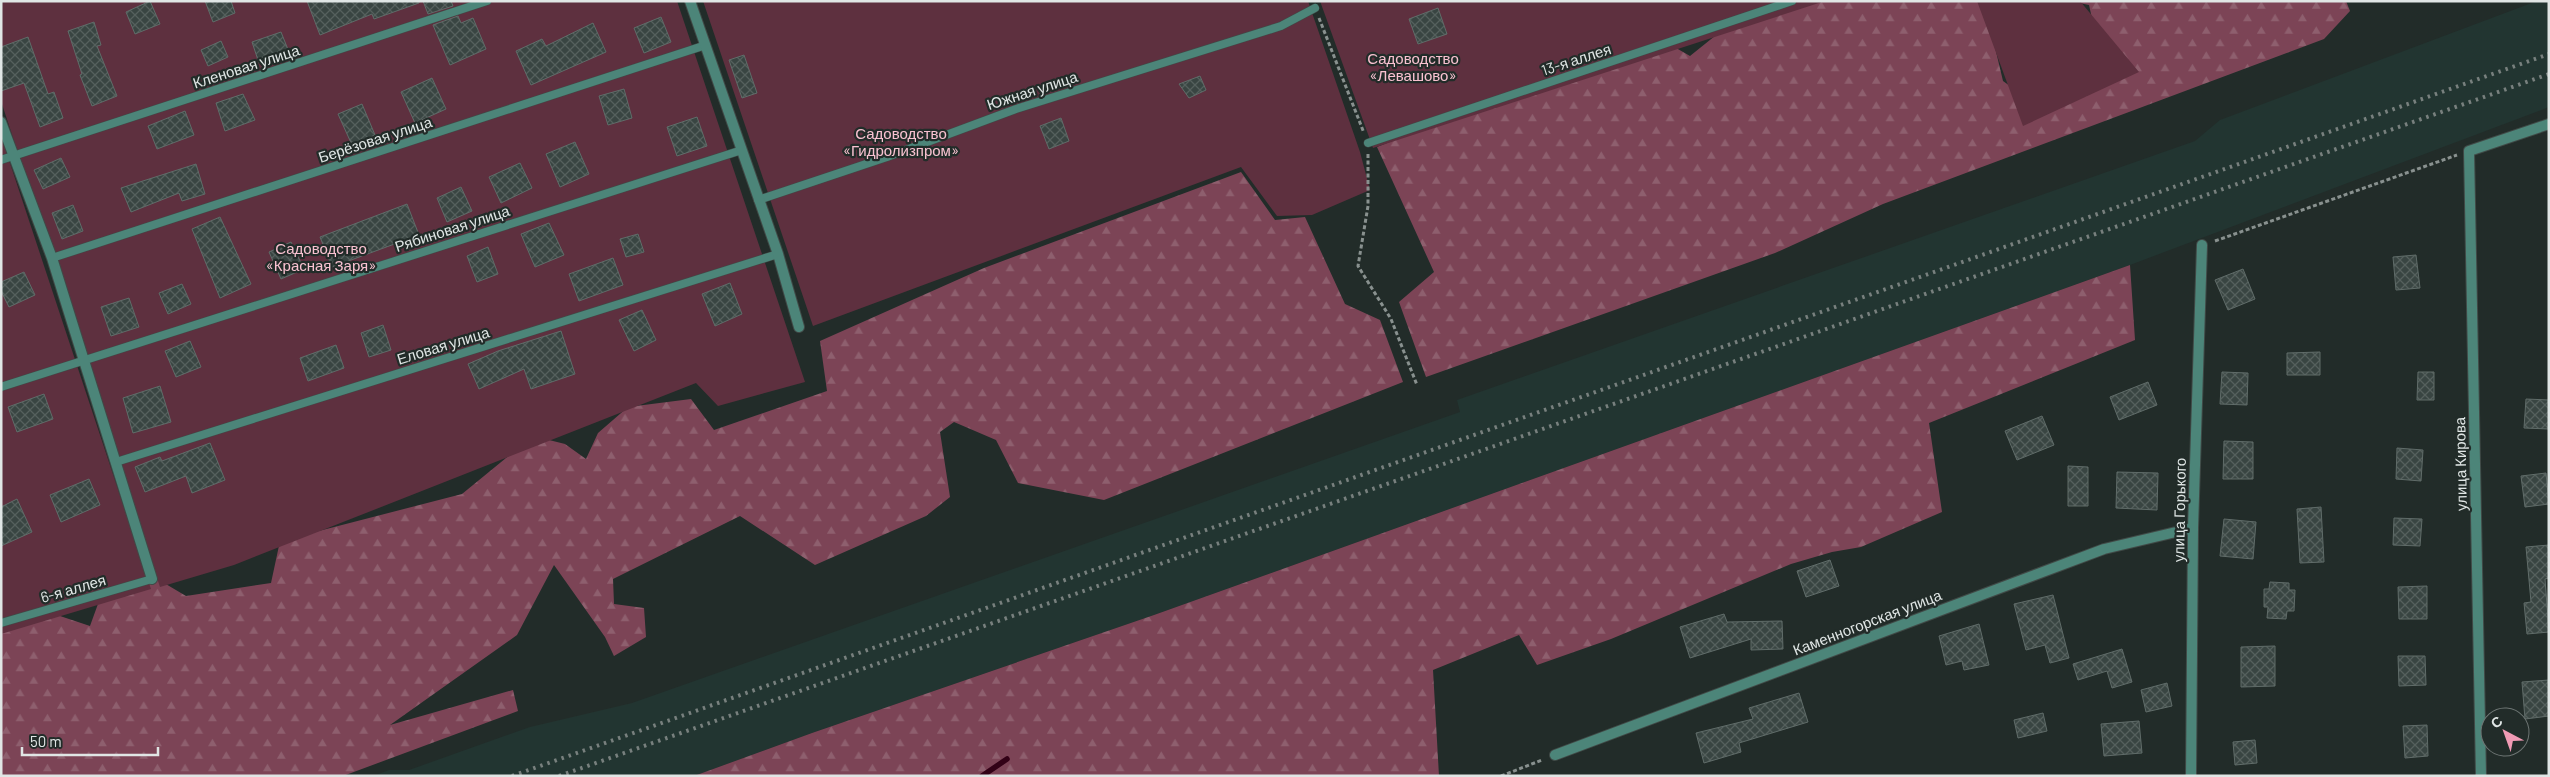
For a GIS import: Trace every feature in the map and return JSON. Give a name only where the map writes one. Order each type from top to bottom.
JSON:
[{"type":"street","points":[[690,1],[778,254],[799,327]]},
{"type":"street","points":[[1,122],[52,258],[152,579]]},
{"type":"street","points":[[2469,151],[2549,124]]},
{"type":"street","name":"улица Кирова","points":[[2469,151],[2481,776]]},
{"type":"street","name":"улица Горького","points":[[2190,776],[2193,528],[2202,245]]},
{"type":"street","name":"Каменногорская улица","points":[[1555,756],[2104,549],[2193,528]]},
{"type":"lane","name":"Кленовая улица","points":[[1,160],[487,1]]},
{"type":"lane","name":"13-я аллея","points":[[1368,143],[1792,1]]},
{"type":"lane","name":"Южная улица","points":[[758,200],[887,157],[1016,109],[1281,26],[1315,8]]},
{"type":"lane","name":"Берёзовая улица","points":[[52,258],[706,45]]},
{"type":"lane","name":"Рябиновая улица","points":[[1,387],[742,150]]},
{"type":"lane","name":"Еловая улица","points":[[116,462],[778,254]]},
{"type":"lane","name":"6-я аллея","points":[[1,623],[152,579]]},
{"type":"path","points":[[1315,8],[1368,143],[1368,206],[1358,266],[1391,319],[1417,386]]},
{"type":"path","points":[[2202,245],[2469,151]]},
{"type":"path","points":[[1501,776],[1555,756]]},
{"type":"shaded area","points":[[2537,1],[2549,1],[2549,107],[2130,265],[1154,615],[812,733],[694,776],[373,776],[389,770],[409,770],[530,727],[632,703],[1460,412],[1457,400],[2195,141],[2220,120]]},
{"type":"green space","name":"Садоводство «Красная Заря»","points":[[1,1],[677,1],[805,382],[718,406],[696,383],[234,565],[160,587],[1,101]]},
{"type":"green space","name":"Садоводство «Гидролизпром»","points":[[703,1],[1308,1],[1360,152],[1370,190],[1312,215],[1277,216],[1241,167],[813,326]]},
{"type":"green space","name":"Садоводство «Левашово»","points":[[1320,1],[1825,1],[1373,148]]},
{"type":"green space","points":[[1762,1],[1984,1],[2003,81],[2029,100],[2103,67],[2089,5],[2070,1],[2346,1],[2350,11],[2324,39],[1883,204],[1775,253],[1426,377],[1399,302],[1434,272],[1377,147],[1657,37],[1690,56],[1756,3]]},
{"type":"green space","points":[[1977,1],[2080,1],[2139,72],[2023,126]]},
{"type":"green space","points":[[1,136],[151,589],[1,634]]},
{"type":"green space","points":[[1241,172],[1275,220],[1305,217],[1345,304],[1380,320],[1403,382],[1104,500],[1018,483],[996,440],[954,422],[940,432],[950,497],[926,516],[815,565],[740,516],[613,579],[614,604],[644,608],[646,637],[614,656],[605,637],[554,565],[517,635],[390,725],[513,690],[518,711],[343,776],[1,776],[1,624],[48,612],[90,626],[107,579],[159,580],[186,596],[271,583],[280,541],[462,494],[533,436],[565,444],[586,459],[598,433],[628,407],[691,399],[714,430],[827,391],[820,341],[984,268]]},
{"type":"green space","points":[[2130,265],[2135,340],[1929,423],[1942,512],[1861,547],[1832,552],[1791,564],[1611,639],[1537,665],[1519,635],[1433,670],[1439,776],[694,776],[812,733],[1154,615]]},
{"type":"building","points":[[150,1],[160,24],[135,34],[126,12]]},
{"type":"building","points":[[205,1],[231,1],[235,13],[213,22]]},
{"type":"building","points":[[307,1],[419,1],[419,3],[374,19],[372,14],[320,35]]},
{"type":"building","points":[[423,1],[451,1],[453,6],[428,14]]},
{"type":"building","points":[[1438,8],[1447,34],[1418,44],[1409,19]]},
{"type":"building","points":[[458,16],[461,23],[473,18],[486,49],[450,65],[433,25]]},
{"type":"building","points":[[661,17],[671,42],[644,53],[634,28]]},
{"type":"building","points":[[94,22],[101,45],[97,46],[117,96],[92,106],[80,75],[82,74],[68,31]]},
{"type":"building","points":[[593,23],[606,52],[531,85],[516,51],[542,39],[546,46]]},
{"type":"building","points":[[281,32],[289,52],[259,63],[252,42]]},
{"type":"building","points":[[28,37],[48,94],[54,92],[63,118],[40,127],[24,83],[1,91],[1,47]]},
{"type":"building","points":[[221,41],[228,57],[208,66],[201,50]]},
{"type":"building","points":[[744,55],[757,93],[742,98],[729,60]]},
{"type":"building","points":[[1200,76],[1206,90],[1189,98],[1179,84]]},
{"type":"building","points":[[432,78],[446,109],[415,123],[401,92]]},
{"type":"building","points":[[624,89],[632,118],[608,125],[599,96]]},
{"type":"building","points":[[243,94],[255,120],[225,131],[216,103]]},
{"type":"building","points":[[362,104],[375,135],[352,145],[338,114]]},
{"type":"building","points":[[185,111],[194,135],[157,149],[148,126]]},
{"type":"building","points":[[697,117],[707,146],[677,156],[667,127]]},
{"type":"building","points":[[1061,118],[1069,141],[1049,149],[1040,126]]},
{"type":"building","points":[[575,142],[589,174],[560,187],[546,154]]},
{"type":"building","points":[[61,158],[70,177],[43,189],[34,170]]},
{"type":"building","points":[[520,163],[532,188],[501,203],[489,177]]},
{"type":"building","points":[[196,164],[205,194],[182,201],[179,193],[131,212],[121,188]]},
{"type":"building","points":[[461,187],[472,211],[447,222],[437,198]]},
{"type":"building","points":[[407,204],[419,235],[332,267],[320,237]]},
{"type":"building","points":[[73,205],[83,231],[62,239],[52,213]]},
{"type":"building","points":[[220,217],[251,284],[220,298],[192,229]]},
{"type":"building","points":[[549,223],[564,255],[535,267],[521,234]]},
{"type":"building","points":[[638,234],[644,252],[626,257],[620,239]]},
{"type":"building","points":[[291,242],[304,269],[281,279],[269,252]]},
{"type":"building","points":[[488,247],[498,274],[477,282],[467,256]]},
{"type":"building","points":[[2416,255],[2420,288],[2396,290],[2393,257]]},
{"type":"building","points":[[613,258],[623,285],[579,301],[569,274]]},
{"type":"building","points":[[2243,269],[2255,299],[2228,310],[2215,280]]},
{"type":"building","points":[[24,272],[35,295],[9,307],[1,291],[1,282]]},
{"type":"building","points":[[730,283],[742,314],[715,326],[702,294]]},
{"type":"building","points":[[182,284],[191,304],[168,314],[159,293]]},
{"type":"building","points":[[129,298],[139,327],[111,336],[101,307]]},
{"type":"building","points":[[642,310],[656,340],[634,351],[619,320]]},
{"type":"building","points":[[383,325],[391,350],[369,357],[361,333]]},
{"type":"building","points":[[561,331],[575,374],[531,389],[524,369],[479,389],[468,364],[498,351]]},
{"type":"building","points":[[190,341],[201,367],[176,377],[165,351]]},
{"type":"building","points":[[336,345],[344,368],[308,381],[300,358]]},
{"type":"building","points":[[2320,352],[2320,375],[2287,375],[2287,353]]},
{"type":"building","points":[[2222,372],[2248,373],[2247,405],[2220,404]]},
{"type":"building","points":[[2418,372],[2434,372],[2434,400],[2417,400]]},
{"type":"building","points":[[2148,382],[2157,405],[2119,420],[2110,397]]},
{"type":"building","points":[[160,386],[171,422],[133,433],[123,398]]},
{"type":"building","points":[[44,394],[53,419],[17,432],[8,407]]},
{"type":"building","points":[[2526,399],[2549,400],[2549,429],[2524,428]]},
{"type":"building","points":[[2042,416],[2054,445],[2017,460],[2005,431]]},
{"type":"building","points":[[2224,441],[2253,442],[2253,479],[2223,479]]},
{"type":"building","points":[[210,443],[225,480],[192,493],[186,476],[145,492],[135,467],[160,457],[162,461]]},
{"type":"building","points":[[2397,448],[2423,450],[2421,481],[2396,479]]},
{"type":"building","points":[[2068,466],[2088,467],[2088,506],[2068,506]]},
{"type":"building","points":[[2117,472],[2158,473],[2157,510],[2116,508]]},
{"type":"building","points":[[2546,473],[2549,504],[2525,507],[2521,476]]},
{"type":"building","points":[[89,479],[100,505],[61,522],[50,495]]},
{"type":"building","points":[[17,499],[32,532],[1,546],[1,507]]},
{"type":"building","points":[[2321,507],[2324,562],[2300,563],[2297,509]]},
{"type":"building","points":[[2394,518],[2422,519],[2420,546],[2393,545]]},
{"type":"building","points":[[2224,519],[2256,522],[2253,559],[2220,556]]},
{"type":"building","points":[[2549,545],[2549,578],[2545,579],[2549,632],[2527,634],[2524,603],[2531,602],[2526,547]]},
{"type":"building","points":[[1830,560],[1839,586],[1806,597],[1797,571]]},
{"type":"building","points":[[2270,582],[2289,583],[2289,590],[2295,590],[2294,611],[2287,611],[2286,619],[2267,618],[2268,607],[2264,607],[2264,589],[2269,589]]},
{"type":"building","points":[[2427,586],[2427,619],[2399,619],[2398,587]]},
{"type":"building","points":[[2053,595],[2069,658],[2050,663],[2045,645],[2026,650],[2014,604]]},
{"type":"building","points":[[1724,614],[1727,622],[1782,621],[1783,649],[1751,650],[1751,639],[1690,658],[1680,627]]},
{"type":"building","points":[[1979,624],[1989,665],[1964,670],[1962,661],[1946,665],[1939,636]]},
{"type":"building","points":[[2275,646],[2275,686],[2241,687],[2241,647]]},
{"type":"building","points":[[2122,649],[2132,682],[2112,688],[2107,671],[2078,680],[2073,664]]},
{"type":"building","points":[[2398,656],[2425,656],[2426,685],[2399,686]]},
{"type":"building","points":[[2549,680],[2549,716],[2530,718],[2530,707],[2524,707],[2522,682]]},
{"type":"building","points":[[2167,683],[2172,706],[2146,712],[2141,690]]},
{"type":"building","points":[[1799,693],[1808,722],[1739,743],[1741,752],[1704,763],[1696,733],[1753,719],[1749,708]]},
{"type":"building","points":[[2043,713],[2047,731],[2018,738],[2014,720]]},
{"type":"building","points":[[2139,721],[2142,753],[2104,756],[2101,724]]},
{"type":"building","points":[[2427,725],[2428,756],[2405,758],[2403,726]]},
{"type":"building","points":[[2255,740],[2257,763],[2235,765],[2233,742]]},
{"type":"waterway","points":[[982,776],[1007,759]]},
{"type":"railway","points":[[512,776],[2549,54]]},
{"type":"railway","points":[[559,776],[2549,74]]}]
